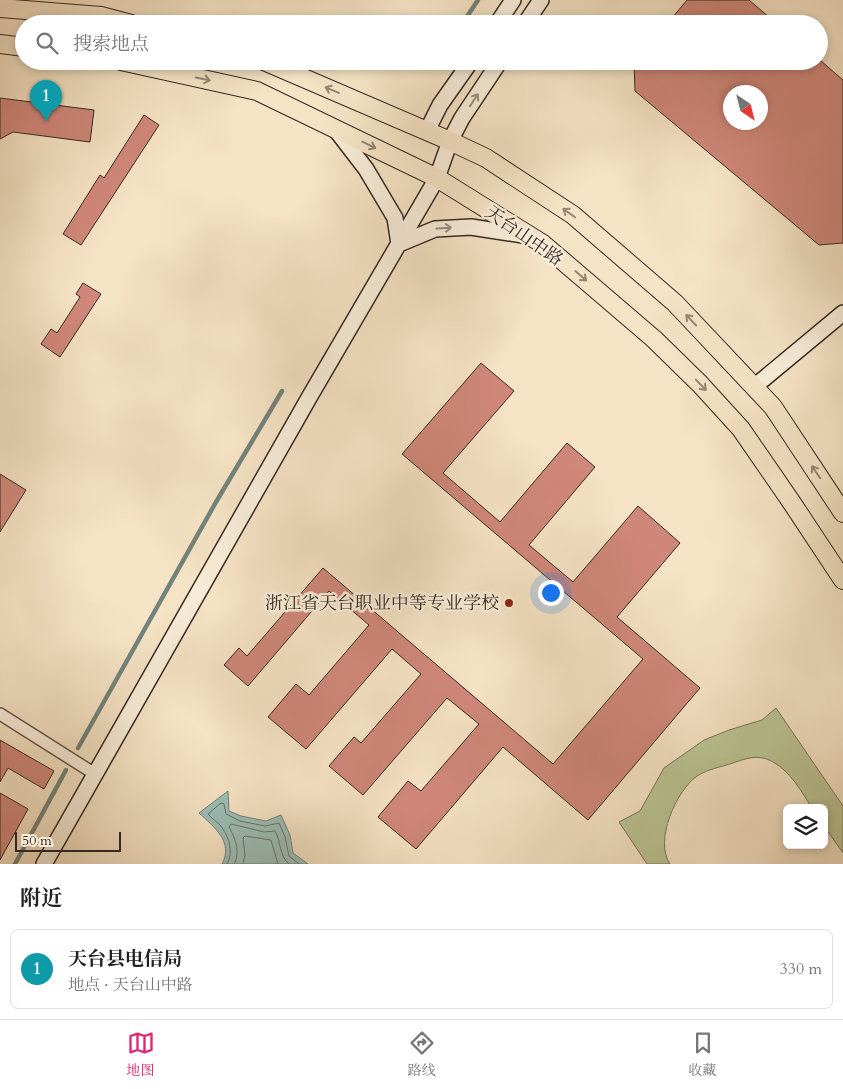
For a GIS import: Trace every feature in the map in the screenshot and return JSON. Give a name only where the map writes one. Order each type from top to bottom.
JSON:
[{"type":"main road","points":[[0,8],[88,15]]},
{"type":"main road","points":[[0,44],[15,46]]},
{"type":"main road","name":"天台山中路","points":[[162,70],[257,91],[437,178],[543,244],[654,339],[700,384],[741,429],[843,580]]},
{"type":"main road","points":[[285,70],[486,158],[573,216],[675,302],[754,386],[773,407],[843,512]]},
{"type":"street","points":[[503,15],[513,0]]},
{"type":"street","points":[[531,15],[541,0]]},
{"type":"street","points":[[426,131],[440,105],[465,70]]},
{"type":"street","points":[[44,864],[305,405],[437,178],[450,141],[462,118],[494,70]]},
{"type":"street","points":[[336,130],[366,169],[395,218],[399,244]]},
{"type":"street","points":[[399,244],[435,228],[471,227],[530,236]]},
{"type":"street","points":[[754,386],[843,313]]},
{"type":"street","points":[[0,714],[96,774]]},
{"type":"green space","points":[[776,708],[843,806],[843,853],[828,832],[828,804],[809,804],[795,782],[779,766],[763,758],[753,758],[706,772],[697,776],[689,783],[675,804],[666,830],[666,854],[670,864],[647,864],[619,822],[640,811],[664,768],[704,740],[762,720]]},
{"type":"water","points":[[228,791],[229,811],[241,816],[266,821],[281,815],[290,835],[293,853],[308,864],[222,864],[226,849],[224,842],[216,829],[199,813]]},
{"type":"building","points":[[687,0],[749,0],[766,15],[674,15]]},
{"type":"building","points":[[828,67],[843,80],[843,243],[819,245],[635,91],[634,70],[828,70]]},
{"type":"building","points":[[0,98],[94,110],[90,142],[13,132],[0,139]]},
{"type":"building","points":[[144,115],[159,125],[81,245],[63,234],[100,175],[104,178]]},
{"type":"building","points":[[83,283],[101,294],[60,357],[41,344],[51,329],[57,333],[80,297],[76,294]]},
{"type":"building","points":[[481,363],[514,391],[443,473],[500,522],[567,443],[595,467],[529,545],[573,582],[638,506],[680,543],[617,617],[700,688],[588,820],[503,747],[416,849],[378,817],[408,781],[421,791],[479,724],[447,698],[363,795],[329,766],[354,737],[361,743],[421,674],[392,649],[306,749],[268,717],[296,684],[309,695],[369,625],[329,591],[248,686],[224,665],[239,648],[247,656],[323,568],[553,764],[643,659],[402,454]]},
{"type":"building","points":[[0,474],[26,490],[0,532]]},
{"type":"building","points":[[0,740],[54,771],[44,789],[8,768],[0,782]]},
{"type":"building","points":[[0,793],[28,809],[0,860]]},
{"type":"waterway","points":[[468,15],[478,0]]},
{"type":"waterway","points":[[78,748],[216,502],[282,391]]},
{"type":"waterway","points":[[15,864],[66,770]]},
{"type":"place","name":"天台县电信局","points":[[46,121]]},
{"type":"place","name":"浙江省天台职业中等专业学校","points":[[509,603]]}]
